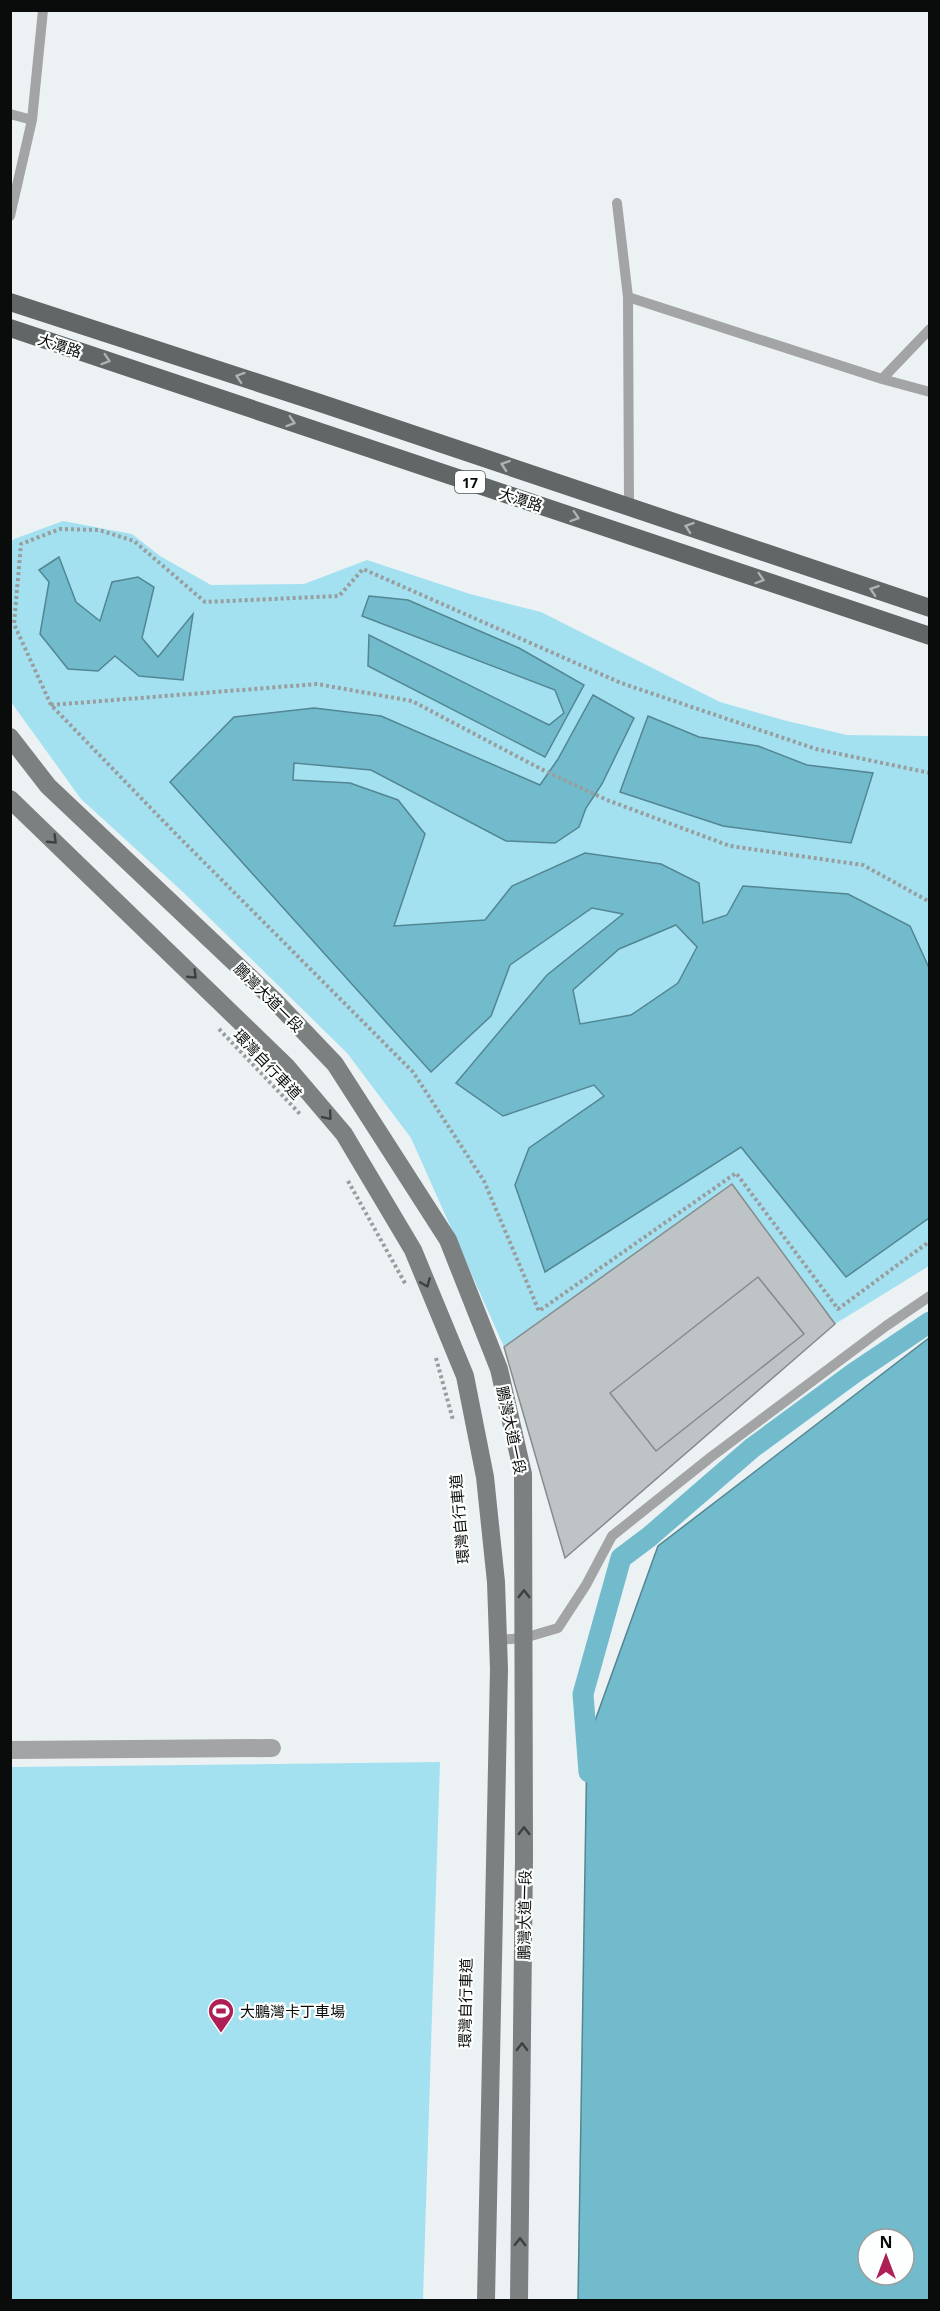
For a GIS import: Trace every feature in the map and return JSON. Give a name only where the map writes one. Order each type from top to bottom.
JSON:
[{"type":"main road","name":"大潭路","points":[[10,302],[930,608]]},
{"type":"main road","name":"大潭路","points":[[10,328],[930,636]]},
{"type":"street","name":"鵬灣大道一段","points":[[10,737],[48,786],[274,1000],[335,1064],[448,1240],[499,1370],[523,1474],[524,1856],[519,2301]]},
{"type":"street","name":"鵬灣大道一段","points":[[10,799],[287,1067],[344,1134],[412,1250],[465,1376],[485,1477],[496,1582],[499,1669],[486,2301]]},
{"type":"street","points":[[10,1750],[272,1748]]},
{"type":"lane","points":[[10,216],[32,120],[43,10]]},
{"type":"lane","points":[[10,114],[32,120]]},
{"type":"lane","points":[[617,203],[628,297],[629,507]]},
{"type":"lane","points":[[628,297],[882,379],[930,392]]},
{"type":"lane","points":[[882,379],[930,329]]},
{"type":"lane","points":[[498,1640],[524,1638],[558,1628],[586,1585],[612,1536],[711,1457],[886,1326],[930,1296]]},
{"type":"path","points":[[930,772],[816,749],[621,683],[363,569],[339,596],[205,602],[134,541],[99,530],[60,529],[21,544],[14,624],[51,705],[180,839],[413,1072],[484,1181],[539,1311],[736,1173],[837,1309],[930,1241]]},
{"type":"path","points":[[51,705],[317,684],[412,701],[541,769],[607,800],[730,846],[863,865],[930,902]]},
{"type":"path","name":"環灣自行車道","points":[[214,1024],[302,1116]]},
{"type":"path","points":[[348,1180],[408,1290]]},
{"type":"path","points":[[434,1354],[453,1420]]},
{"type":"shaded area","points":[[63,521],[132,534],[160,556],[211,585],[304,584],[367,560],[470,594],[541,612],[720,702],[847,735],[929,736],[929,1266],[835,1324],[732,1184],[504,1347],[411,1138],[347,1053],[184,893],[81,799],[11,702],[10,543],[14,539]]},
{"type":"shaded area","points":[[59,557],[76,602],[100,621],[112,582],[138,577],[154,587],[142,638],[158,657],[193,614],[183,680],[139,676],[115,656],[98,671],[68,669],[40,634],[49,582],[39,570]]},
{"type":"shaded area","points":[[369,596],[408,600],[519,648],[584,685],[545,757],[368,666],[369,635],[549,725],[564,713],[555,690],[362,616]]},
{"type":"shaded area","points":[[593,695],[634,718],[602,784],[586,808],[579,827],[555,843],[506,841],[371,770],[294,763],[293,780],[350,783],[398,800],[425,834],[394,926],[485,920],[512,886],[585,853],[661,864],[699,883],[703,923],[727,915],[743,886],[848,894],[910,926],[929,968],[929,1218],[846,1277],[741,1147],[545,1272],[515,1185],[529,1148],[604,1096],[594,1085],[503,1116],[456,1083],[547,975],[623,914],[592,908],[510,965],[491,1016],[431,1072],[170,782],[234,717],[314,708],[381,716],[540,785],[558,759]],"holes":[[[676,925],[697,947],[678,983],[631,1015],[580,1024],[573,990],[619,949]]]},
{"type":"shaded area","points":[[648,716],[699,737],[758,746],[807,765],[873,773],[851,843],[723,826],[620,792]]},
{"type":"shaded area","points":[[929,1338],[929,2300],[578,2300],[587,1743],[658,1546]]},
{"type":"shaded area","name":"大鵬灣卡丁車場","points":[[440,1762],[423,2300],[11,2300],[11,1767]]},
{"type":"building","points":[[732,1184],[835,1324],[565,1558],[504,1347]]},
{"type":"building","points":[[758,1277],[804,1334],[656,1451],[610,1393]]},
{"type":"waterway","points":[[589,1772],[583,1694],[621,1558],[649,1537],[752,1448],[854,1373],[930,1322]]},
{"type":"place","name":"大鵬灣卡丁車場","points":[[221,2034]]}]
